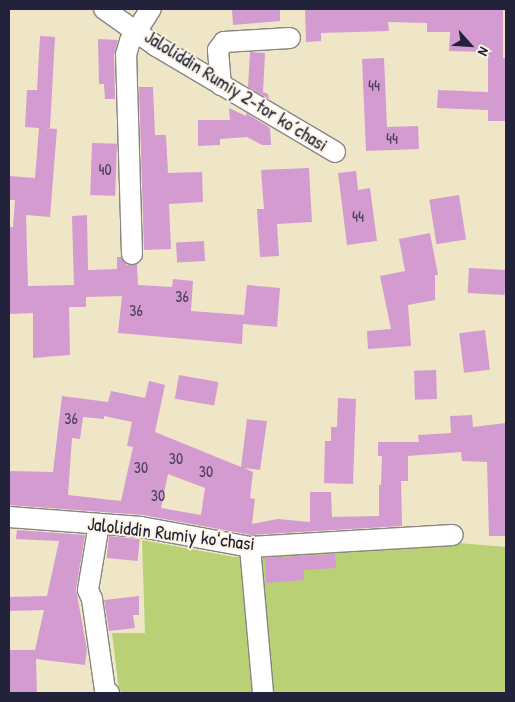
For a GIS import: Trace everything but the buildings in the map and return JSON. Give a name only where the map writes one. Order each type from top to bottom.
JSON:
[{"type":"street","name":"Jaloliddin Rumiy 2-tor koʼchasi","points":[[104,9],[137,30],[156,46],[335,152]]},
{"type":"street","name":"Jaloliddin Rumiy 2-tor koʼchasi","points":[[132,254],[126,55],[130,41],[151,9]]},
{"type":"street","points":[[221,85],[218,50],[224,42],[290,38]]},
{"type":"street","name":"Jaloliddin Rumiy koʻchasi","points":[[9,517],[141,527],[250,547],[453,535]]},
{"type":"street","points":[[99,524],[88,590],[92,599],[105,690],[110,693]]},
{"type":"street","points":[[250,547],[263,693]]},
{"type":"green space","points":[[142,540],[234,557],[337,551],[434,541],[506,547],[506,693],[123,693],[119,690],[112,633],[145,633]]}]
